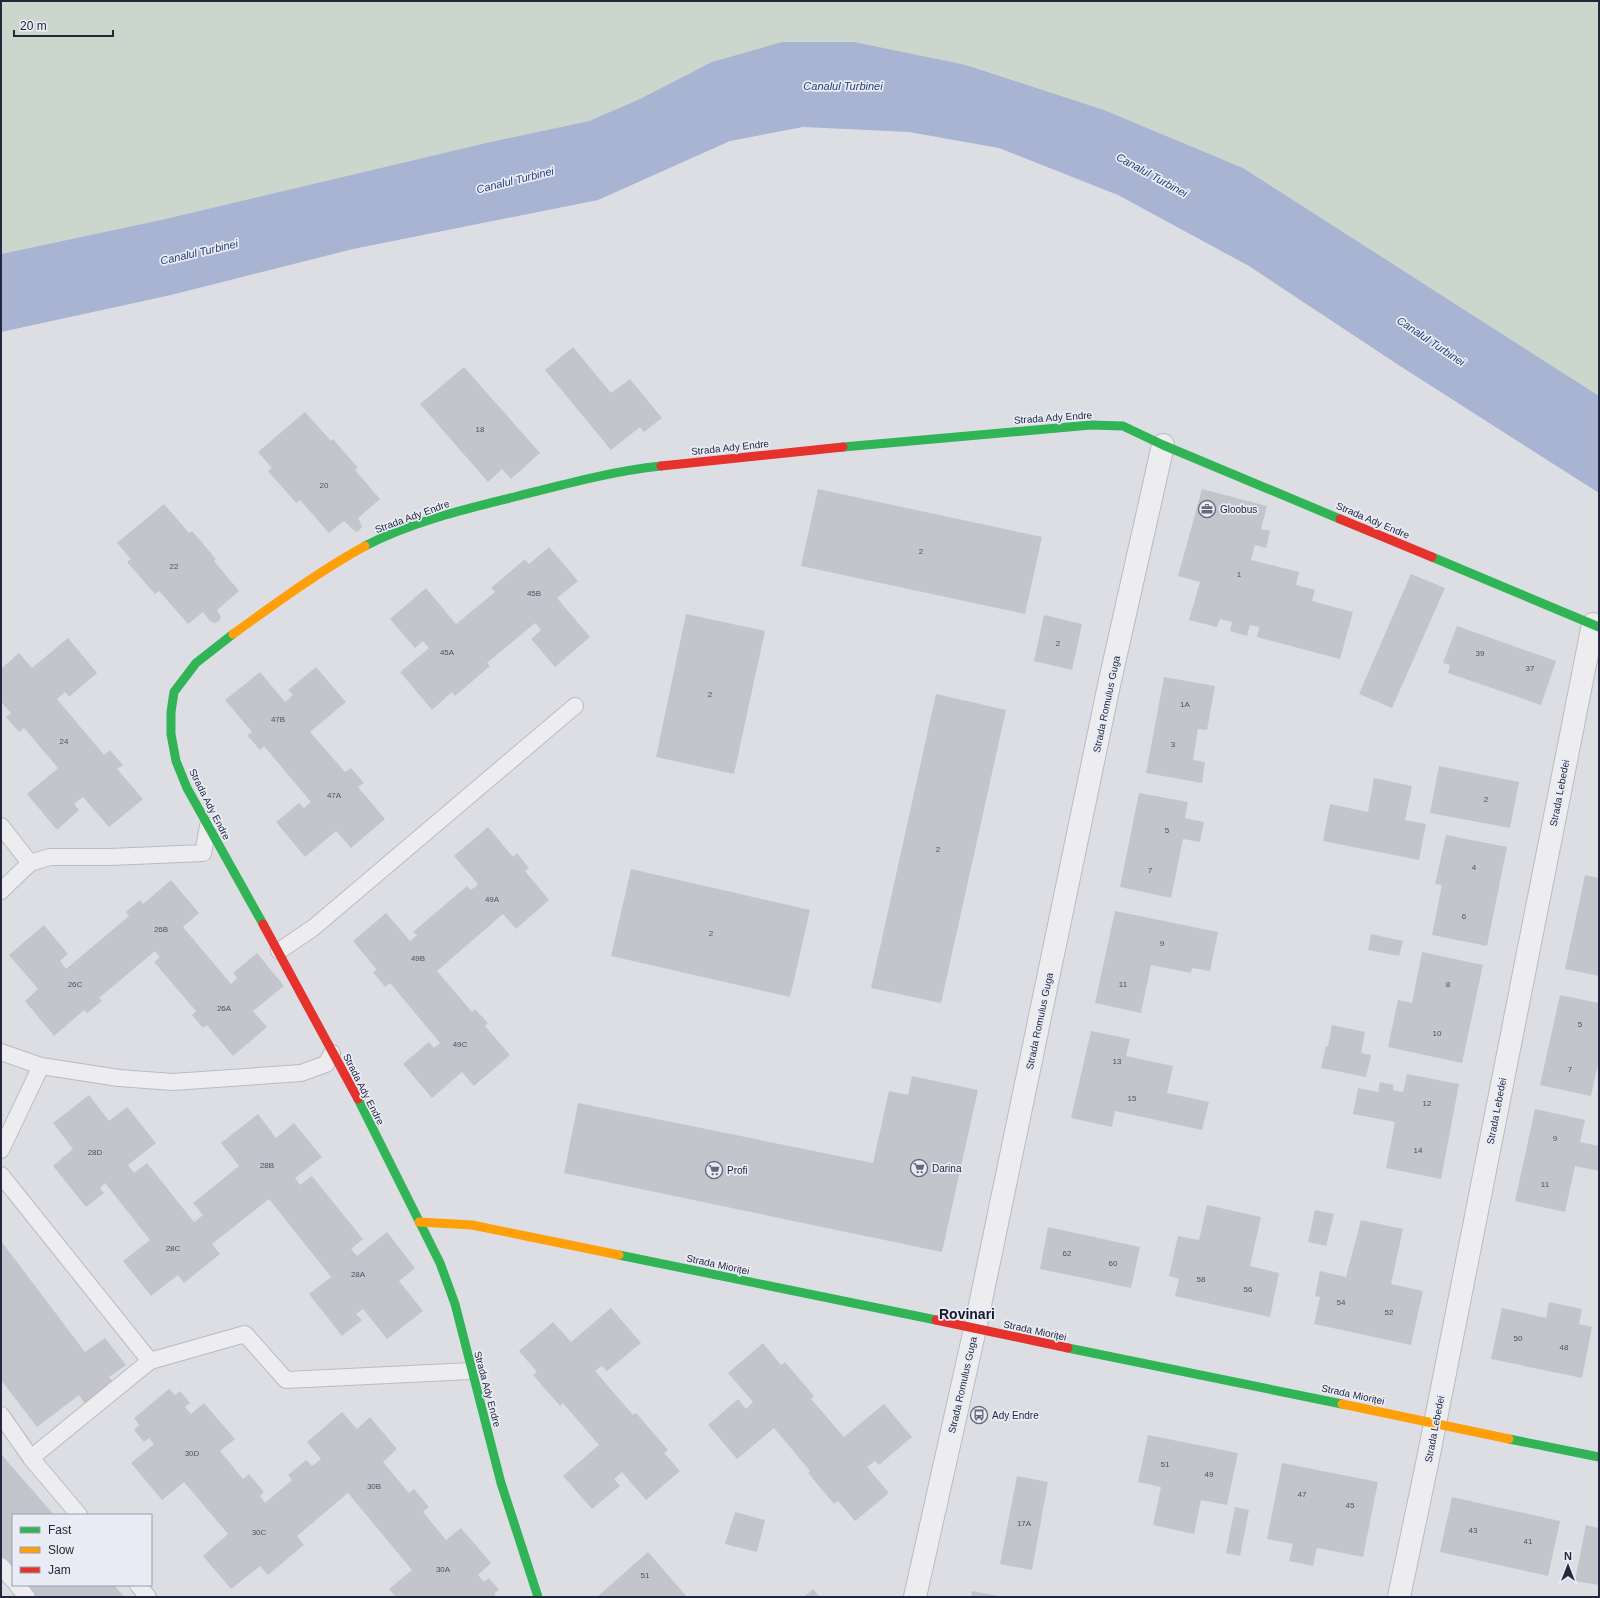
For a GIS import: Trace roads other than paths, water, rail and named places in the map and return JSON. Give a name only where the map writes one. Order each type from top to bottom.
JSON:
[{"type":"street","name":"Strada Ady Endre","points":[[538,1597],[501,1483],[455,1304],[440,1263],[278,951],[187,788],[176,761],[171,734],[171,712],[174,692],[196,663],[207,653],[306,582],[336,562],[383,537],[435,517],[521,494],[582,480],[660,466],[928,438],[1091,425],[1123,426],[1139,432],[1162,445],[1596,626]]},
{"type":"street","name":"Strada Romulus Guga","points":[[915,1597],[975,1329],[1109,685],[1162,445]]},
{"type":"street","name":"Strada Lebedei","points":[[1399,1597],[1596,626]]},
{"type":"street","name":"Strada Mioriței","points":[[419,1222],[472,1225],[1599,1456]]},
{"type":"lane","points":[[278,951],[314,928],[575,706]]},
{"type":"lane","points":[[1,826],[30,863]]},
{"type":"lane","points":[[1,891],[30,863],[50,857],[110,857],[203,853],[208,826]]},
{"type":"lane","points":[[1,1052],[41,1066],[119,1078],[173,1082],[301,1072],[326,1064],[332,1053]]},
{"type":"lane","points":[[1,1150],[41,1066]]},
{"type":"lane","points":[[1,1175],[150,1361]]},
{"type":"lane","points":[[32,1458],[150,1361],[245,1334],[286,1380],[471,1370]]},
{"type":"lane","points":[[1,1415],[32,1458],[78,1514]]},
{"type":"lane","points":[[1,1566],[12,1579]]},
{"type":"lane","points":[[18,1586],[27,1597]]},
{"type":"lane","points":[[139,1586],[148,1597]]},
{"type":"water","name":"Canalul Turbinei","points":[[782,42],[854,42],[966,65],[1104,110],[1243,168],[1599,396],[1599,493],[1400,366],[1249,266],[1118,195],[999,148],[909,132],[803,127],[730,141],[598,200],[353,249],[171,295],[1,332],[1,254],[161,220],[486,143],[589,121],[640,99],[712,62]]},
{"type":"place","name":"Gloobus","points":[[1207,509]]},
{"type":"place","name":"Darina","points":[[919,1168]]},
{"type":"place","name":"Profi","points":[[714,1170]]},
{"type":"place","name":"Ady Endre","points":[[979,1415]]},
{"type":"district","name":"Rovinari","points":[[967,1314]]}]
